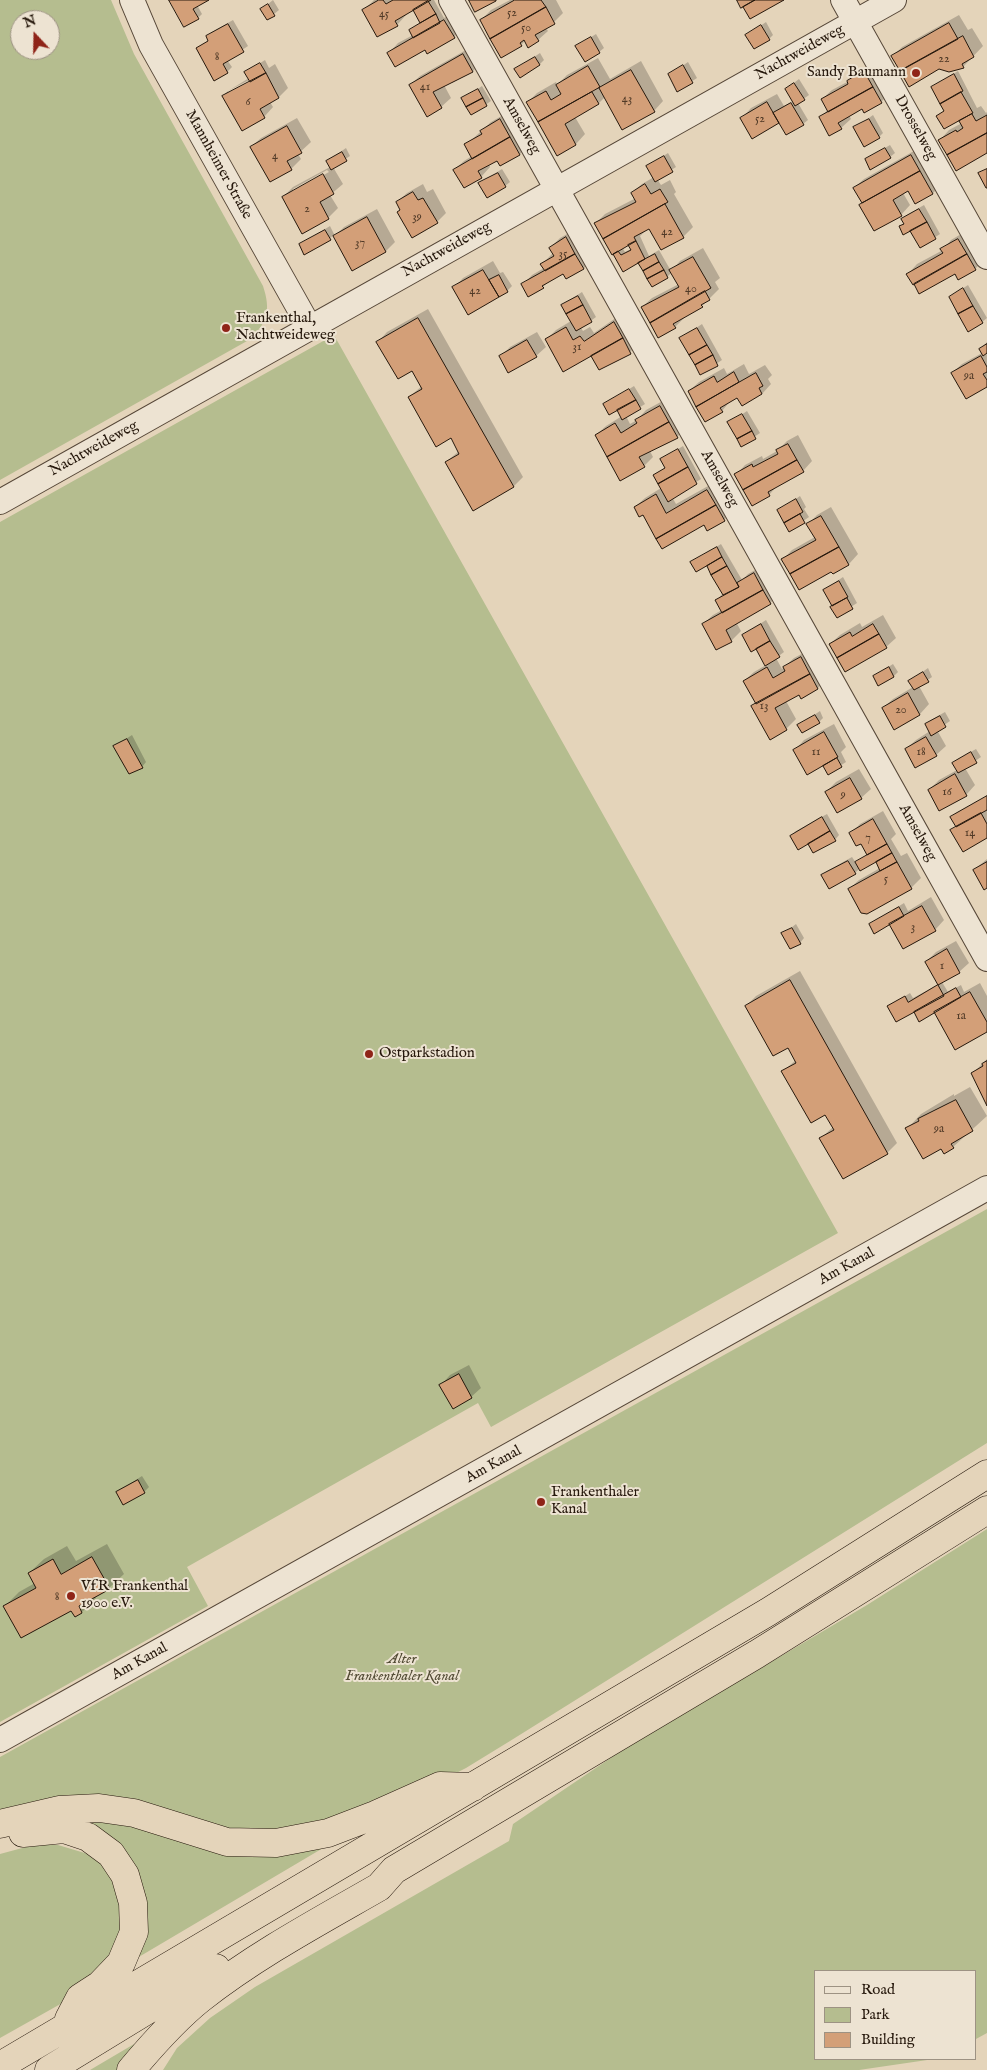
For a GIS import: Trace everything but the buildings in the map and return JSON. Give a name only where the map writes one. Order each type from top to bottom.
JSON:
[{"type":"highway","points":[[0,2066],[768,1612],[987,1474]]},
{"type":"highway","points":[[131,2070],[154,2043],[199,2000],[251,1962],[379,1887],[394,1870],[757,1654],[987,1510]]},
{"type":"highway","points":[[0,1824],[59,1810],[99,1808],[134,1813],[226,1842],[276,1844],[328,1833],[375,1815],[440,1786],[474,1787]]},
{"type":"highway","points":[[0,1840],[27,1831],[64,1829],[88,1837],[111,1854],[124,1875],[134,1902],[134,1932],[121,1963],[100,1985],[80,1998],[63,2029]]},
{"type":"highway","points":[[49,2070],[371,1875],[394,1870]]},
{"type":"street","name":"Mannheimer Straße","points":[[132,0],[150,46],[310,328]]},
{"type":"street","name":"Amselweg","points":[[451,0],[987,959]]},
{"type":"street","name":"Drosselweg","points":[[843,0],[987,257]]},
{"type":"street","name":"Nachtweideweg","points":[[0,502],[556,188],[894,0]]},
{"type":"street","name":"Am Kanal","points":[[0,1740],[987,1188]]},
{"type":"green space","points":[[0,0],[111,0],[134,54],[263,286],[267,302],[266,316],[259,329],[247,341],[0,480]]},
{"type":"green space","name":"Ostparkstadion","points":[[334,335],[838,1233],[491,1427],[478,1403],[187,1567],[208,1606],[0,1722],[0,522]]},
{"type":"green space","name":"Alter Frankenthaler Kanal","points":[[987,1209],[987,1443],[510,1741],[466,1768],[413,1795],[290,1836],[200,1826],[0,1816],[0,1757]]},
{"type":"green space","points":[[987,1529],[987,2033],[977,2038],[977,1970],[814,1970],[814,2060],[927,2060],[859,2070],[163,2070],[177,2048],[210,2018],[255,1987],[509,1841],[513,1824],[618,1753],[867,1605]]},
{"type":"green space","points":[[104,1817],[340,1838],[132,1961],[145,1911],[63,1820]]},
{"type":"green space","points":[[37,1844],[58,1845],[88,1854],[113,1872],[127,1922],[96,1984],[0,2038],[0,1854]]},
{"type":"green space","points":[[146,2037],[117,2070],[90,2070]]},
{"type":"place","name":"Sandy Baumann","points":[[916,73]]},
{"type":"place","name":"Frankenthal, Nachtweideweg","points":[[226,328]]},
{"type":"place","name":"Ostparkstadion","points":[[369,1054]]},
{"type":"place","name":"Frankenthaler Kanal","points":[[541,1502]]},
{"type":"place","name":"VfR Frankenthal 1900 e.V.","points":[[71,1596]]}]
